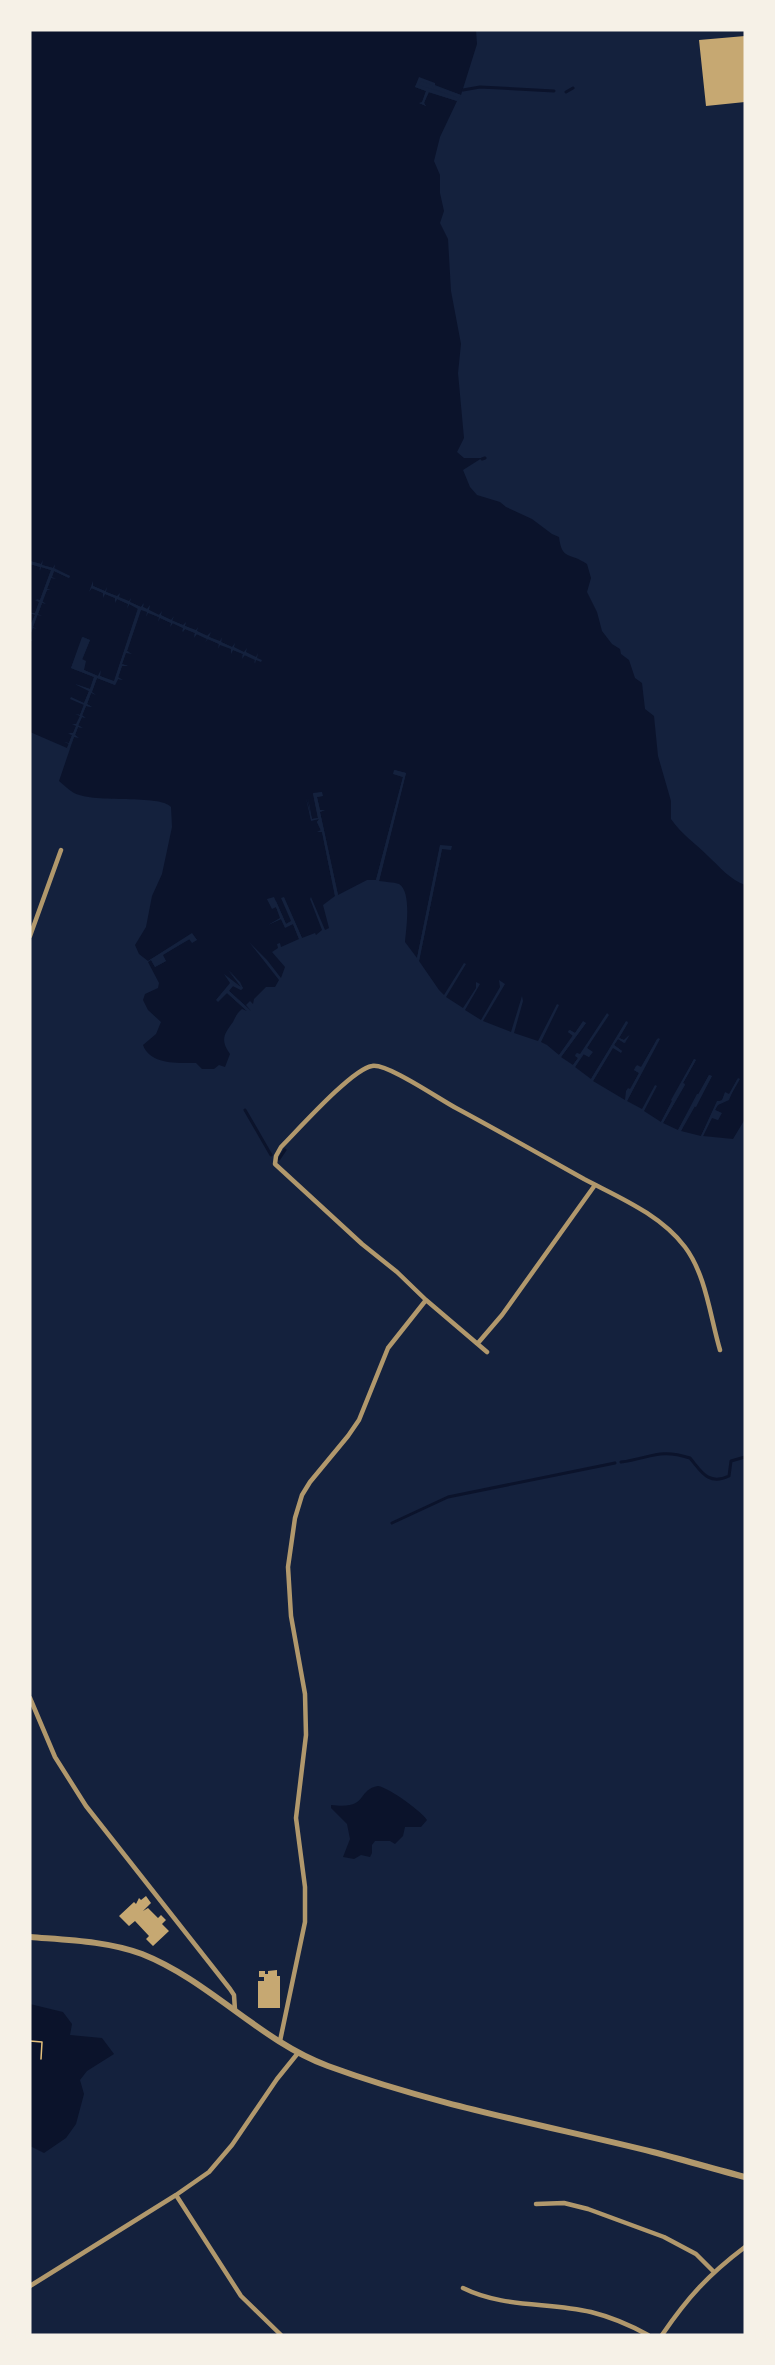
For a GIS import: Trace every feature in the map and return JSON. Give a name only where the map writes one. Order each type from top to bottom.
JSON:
[{"type":"street","points":[[30,936],[61,850]]},
{"type":"street","points":[[487,1352],[277,1168],[275,1161],[281,1147],[349,1078],[361,1069],[374,1065],[387,1068],[654,1218],[685,1246],[700,1278],[720,1350]]},
{"type":"street","points":[[478,1343],[502,1315],[595,1185]]},
{"type":"street","points":[[280,2041],[305,1922],[305,1887],[296,1818],[306,1735],[306,1704],[305,1686],[291,1616],[288,1567],[295,1518],[298,1505],[310,1482],[359,1420],[388,1348],[426,1300]]},
{"type":"street","points":[[30,1698],[55,1757],[68,1779],[86,1806],[230,1989],[234,1995],[235,2010]]},
{"type":"street","points":[[30,1936],[126,1948],[144,1955],[176,1971],[298,2053],[328,2066],[441,2103],[654,2152],[745,2177]]},
{"type":"street","points":[[30,2286],[176,2195],[208,2172],[220,2161],[277,2079],[298,2053]]},
{"type":"street","points":[[176,2195],[241,2296],[281,2335]]},
{"type":"street","points":[[536,2204],[564,2203],[588,2209],[664,2237],[696,2254],[713,2271]]},
{"type":"street","points":[[662,2335],[687,2299],[713,2271],[745,2247]]},
{"type":"street","points":[[463,2288],[493,2300],[590,2312],[648,2335]]},
{"type":"path","points":[[30,2041],[42,2042],[41,2059]]},
{"type":"water","points":[[30,30],[476,30],[477,44],[461,95],[419,79],[415,87],[426,91],[422,103],[419,103],[426,106],[424,103],[428,92],[457,101],[440,137],[434,161],[440,175],[440,193],[444,211],[440,223],[448,239],[451,291],[461,344],[458,373],[464,438],[457,452],[464,458],[482,458],[463,470],[470,487],[477,495],[500,502],[532,519],[559,537],[560,545],[565,553],[587,564],[591,578],[587,592],[597,612],[602,631],[629,660],[635,678],[642,683],[645,709],[654,716],[658,756],[671,801],[671,819],[725,872],[745,885],[745,1119],[733,1139],[703,1136],[712,1117],[718,1120],[721,1113],[715,1110],[718,1105],[729,1100],[738,1078],[729,1095],[725,1093],[722,1100],[717,1102],[701,1136],[681,1131],[712,1076],[709,1075],[697,1094],[678,1130],[663,1123],[685,1085],[683,1083],[696,1060],[694,1059],[661,1122],[644,1111],[657,1086],[655,1085],[642,1109],[627,1101],[659,1039],[641,1068],[636,1066],[634,1070],[639,1073],[625,1100],[593,1081],[613,1047],[622,1051],[614,1045],[618,1039],[625,1043],[629,1035],[624,1040],[619,1038],[628,1023],[626,1022],[591,1079],[575,1067],[584,1054],[589,1057],[592,1052],[587,1048],[607,1014],[580,1055],[577,1053],[575,1055],[578,1058],[573,1065],[561,1057],[586,1023],[583,1022],[575,1033],[569,1030],[568,1032],[573,1035],[559,1055],[541,1042],[559,1005],[557,1004],[538,1041],[514,1033],[523,1001],[522,996],[511,1032],[483,1021],[505,984],[499,980],[500,987],[481,1020],[465,1010],[480,984],[476,982],[476,988],[463,1008],[446,997],[466,964],[464,963],[444,995],[439,990],[419,961],[442,849],[452,846],[440,846],[417,958],[405,942],[407,902],[403,888],[399,884],[379,881],[406,773],[395,770],[394,774],[403,777],[376,880],[367,880],[338,895],[320,812],[325,810],[320,811],[317,797],[322,796],[322,792],[313,794],[318,818],[312,819],[308,798],[311,820],[319,819],[317,822],[321,831],[318,832],[322,832],[335,896],[323,905],[329,928],[325,930],[311,897],[322,930],[316,935],[315,933],[302,938],[284,898],[282,899],[292,921],[286,924],[276,901],[267,899],[272,908],[276,907],[281,918],[268,925],[281,919],[285,927],[293,924],[299,939],[281,947],[280,943],[277,944],[278,948],[272,952],[285,967],[281,978],[249,942],[279,980],[275,987],[266,987],[254,999],[253,1004],[250,1001],[246,1005],[251,1011],[228,990],[233,986],[241,990],[243,988],[240,982],[228,970],[241,987],[224,974],[231,983],[216,1000],[227,993],[247,1011],[242,1009],[239,1012],[225,1034],[225,1045],[230,1054],[225,1067],[219,1065],[214,1069],[202,1069],[196,1063],[165,1062],[147,1052],[143,1045],[156,1034],[161,1022],[148,1010],[143,1000],[145,994],[158,988],[159,983],[148,962],[151,960],[155,967],[166,961],[162,955],[190,939],[197,940],[192,934],[148,961],[139,954],[135,945],[146,927],[152,896],[162,874],[172,827],[171,807],[154,801],[84,796],[74,793],[59,781],[74,737],[77,737],[75,735],[78,727],[82,728],[78,726],[82,717],[85,718],[82,716],[86,706],[92,707],[87,704],[97,678],[115,685],[118,679],[122,680],[118,678],[122,666],[128,666],[122,664],[126,652],[129,652],[127,651],[141,609],[171,623],[171,626],[172,623],[183,628],[183,632],[185,629],[195,633],[194,636],[196,634],[219,644],[218,646],[220,644],[232,649],[231,653],[233,650],[243,654],[242,657],[244,655],[255,660],[255,664],[256,658],[221,642],[222,640],[220,642],[209,637],[209,634],[208,636],[160,615],[161,613],[159,615],[143,607],[143,604],[141,607],[93,586],[93,583],[89,592],[91,588],[103,593],[103,596],[105,594],[115,598],[116,601],[117,599],[128,604],[128,607],[129,604],[138,608],[114,682],[100,676],[100,672],[98,676],[84,670],[82,660],[90,640],[83,637],[71,668],[94,677],[90,689],[75,684],[89,691],[84,703],[70,698],[84,704],[80,715],[77,714],[80,716],[73,734],[69,734],[72,735],[67,748],[30,732],[30,641],[32,641],[30,635],[47,590],[50,590],[47,589],[54,571],[69,578],[70,576],[54,568],[55,565],[53,568],[42,565],[42,562],[41,564],[30,561]]},
{"type":"water","points":[[30,564],[40,567],[40,571],[41,567],[51,570],[40,600],[35,600],[39,602],[35,614],[30,612]]},
{"type":"water","points":[[30,612],[35,615],[30,626]]},
{"type":"water","points":[[378,1786],[405,1801],[427,1820],[421,1827],[405,1827],[403,1836],[395,1844],[390,1841],[375,1841],[370,1857],[361,1855],[354,1859],[343,1857],[350,1839],[347,1824],[331,1808],[331,1805],[351,1805],[371,1788]]},
{"type":"water","points":[[30,2004],[63,2012],[72,2024],[70,2035],[102,2038],[114,2054],[87,2071],[80,2080],[84,2094],[76,2124],[66,2138],[44,2153],[30,2146]]},
{"type":"pier","points":[[419,77],[435,83],[435,86],[461,95],[457,101],[429,92],[424,103],[426,106],[419,103],[422,102],[426,91],[415,87]],"holes":[[[421,81],[432,85],[434,89],[459,98],[419,85]]]},
{"type":"pier","points":[[43,560],[42,565],[53,568],[55,564],[54,569],[70,576],[69,578],[54,571],[52,577],[56,579],[51,578],[47,589],[51,590],[47,590],[42,601],[46,604],[42,603],[38,614],[42,616],[37,615],[33,627],[37,629],[33,628],[30,635],[30,626],[35,615],[30,613],[35,613],[39,602],[36,599],[40,600],[51,570],[41,567],[39,571],[40,567],[30,564],[30,561],[41,564]]},
{"type":"pier","points":[[93,581],[93,586],[105,591],[107,587],[106,592],[117,596],[120,593],[119,597],[129,601],[131,598],[130,602],[141,607],[144,603],[143,607],[147,609],[150,605],[149,610],[159,615],[162,611],[161,615],[171,620],[174,616],[172,621],[183,625],[186,622],[185,626],[196,630],[198,627],[197,631],[207,636],[211,632],[209,637],[220,641],[222,637],[221,642],[232,647],[235,643],[234,647],[244,652],[247,648],[246,652],[256,657],[258,653],[257,658],[262,660],[261,662],[256,660],[254,664],[255,659],[245,655],[242,659],[243,654],[233,650],[231,654],[231,649],[220,645],[218,649],[219,644],[208,639],[205,642],[207,639],[197,634],[194,638],[195,633],[185,629],[182,632],[183,628],[173,623],[170,627],[171,623],[160,618],[158,622],[159,617],[148,613],[146,617],[147,612],[141,610],[127,651],[132,654],[126,653],[122,664],[128,666],[122,666],[118,677],[123,680],[118,679],[115,685],[97,678],[92,692],[96,695],[91,693],[87,704],[92,707],[86,706],[82,715],[86,718],[82,717],[78,725],[83,728],[78,727],[75,735],[79,738],[74,737],[69,749],[67,748],[69,744],[64,742],[69,743],[72,735],[68,733],[73,733],[76,726],[72,724],[76,724],[80,716],[75,714],[80,715],[84,705],[70,699],[71,697],[84,703],[89,691],[75,684],[90,689],[94,677],[71,668],[82,637],[90,640],[82,659],[86,661],[84,670],[98,676],[101,670],[100,676],[114,681],[138,609],[129,604],[127,609],[128,604],[117,599],[115,603],[115,598],[105,594],[103,598],[103,593],[92,588],[89,592]]},
{"type":"pier","points":[[394,770],[406,773],[379,881],[376,880],[403,777],[393,774]]},
{"type":"pier","points":[[322,792],[323,796],[317,797],[320,810],[325,810],[320,812],[338,895],[335,896],[322,832],[317,832],[321,830],[317,822],[319,819],[311,821],[306,798],[312,819],[318,818],[313,793]]},
{"type":"pier","points":[[440,845],[452,846],[451,850],[442,849],[419,961],[417,958]]},
{"type":"pier","points":[[274,897],[286,924],[291,921],[281,898],[284,897],[302,938],[299,939],[293,924],[285,928],[281,919],[268,925],[280,918],[276,907],[272,909],[267,899]]},
{"type":"pier","points":[[192,933],[197,940],[192,943],[189,939],[163,955],[166,961],[155,967],[151,960],[148,961]]},
{"type":"pier","points":[[229,969],[243,988],[241,990],[233,986],[229,991],[251,1011],[247,1011],[227,993],[218,1002],[216,1000],[230,983],[224,974],[234,984],[241,987]]},
{"type":"pier","points":[[607,1013],[609,1015],[587,1048],[593,1052],[589,1057],[583,1054],[575,1067],[573,1065],[578,1058],[575,1056],[577,1053],[580,1054]]},
{"type":"pier","points":[[583,1021],[586,1023],[561,1057],[559,1055],[573,1036],[568,1032],[570,1030],[575,1033]]},
{"type":"pier","points":[[626,1021],[628,1022],[619,1038],[624,1040],[630,1035],[624,1043],[618,1039],[614,1045],[622,1051],[621,1053],[613,1048],[593,1081],[591,1079]]},
{"type":"pier","points":[[658,1038],[660,1039],[627,1101],[625,1100],[626,1091],[630,1089],[639,1073],[634,1070],[637,1065],[641,1067]]},
{"type":"pier","points":[[694,1059],[696,1060],[683,1083],[685,1084],[663,1123],[661,1122],[671,1100]]},
{"type":"pier","points":[[709,1075],[712,1076],[696,1107],[693,1106],[681,1131],[678,1130]]},
{"type":"pier","points":[[738,1078],[740,1079],[728,1100],[717,1105],[715,1110],[722,1113],[718,1120],[712,1118],[701,1136],[717,1101],[722,1101],[725,1092],[729,1094]]},
{"type":"building","points":[[745,36],[745,102],[706,106],[699,40]]},
{"type":"building","points":[[146,1896],[151,1903],[143,1911],[148,1908],[158,1918],[161,1915],[166,1920],[162,1924],[169,1931],[153,1946],[146,1939],[149,1936],[135,1921],[129,1926],[119,1916],[134,1902],[136,1904],[139,1898],[141,1900]]},
{"type":"building","points":[[277,1970],[277,1976],[280,1976],[280,2008],[258,2008],[258,1981],[264,1981],[264,1977],[259,1977],[259,1971],[265,1971],[265,1974],[268,1974],[268,1971]]},
{"type":"waterway","points":[[463,90],[480,87],[554,91]]},
{"type":"waterway","points":[[566,92],[573,88]]},
{"type":"waterway","points":[[245,1110],[271,1155]]},
{"type":"waterway","points":[[279,1159],[285,1150]]},
{"type":"waterway","points":[[621,1462],[662,1454],[679,1455],[690,1458],[706,1476],[722,1479],[729,1476],[731,1461],[745,1457]]},
{"type":"waterway","points":[[392,1523],[448,1497],[615,1463]]}]
